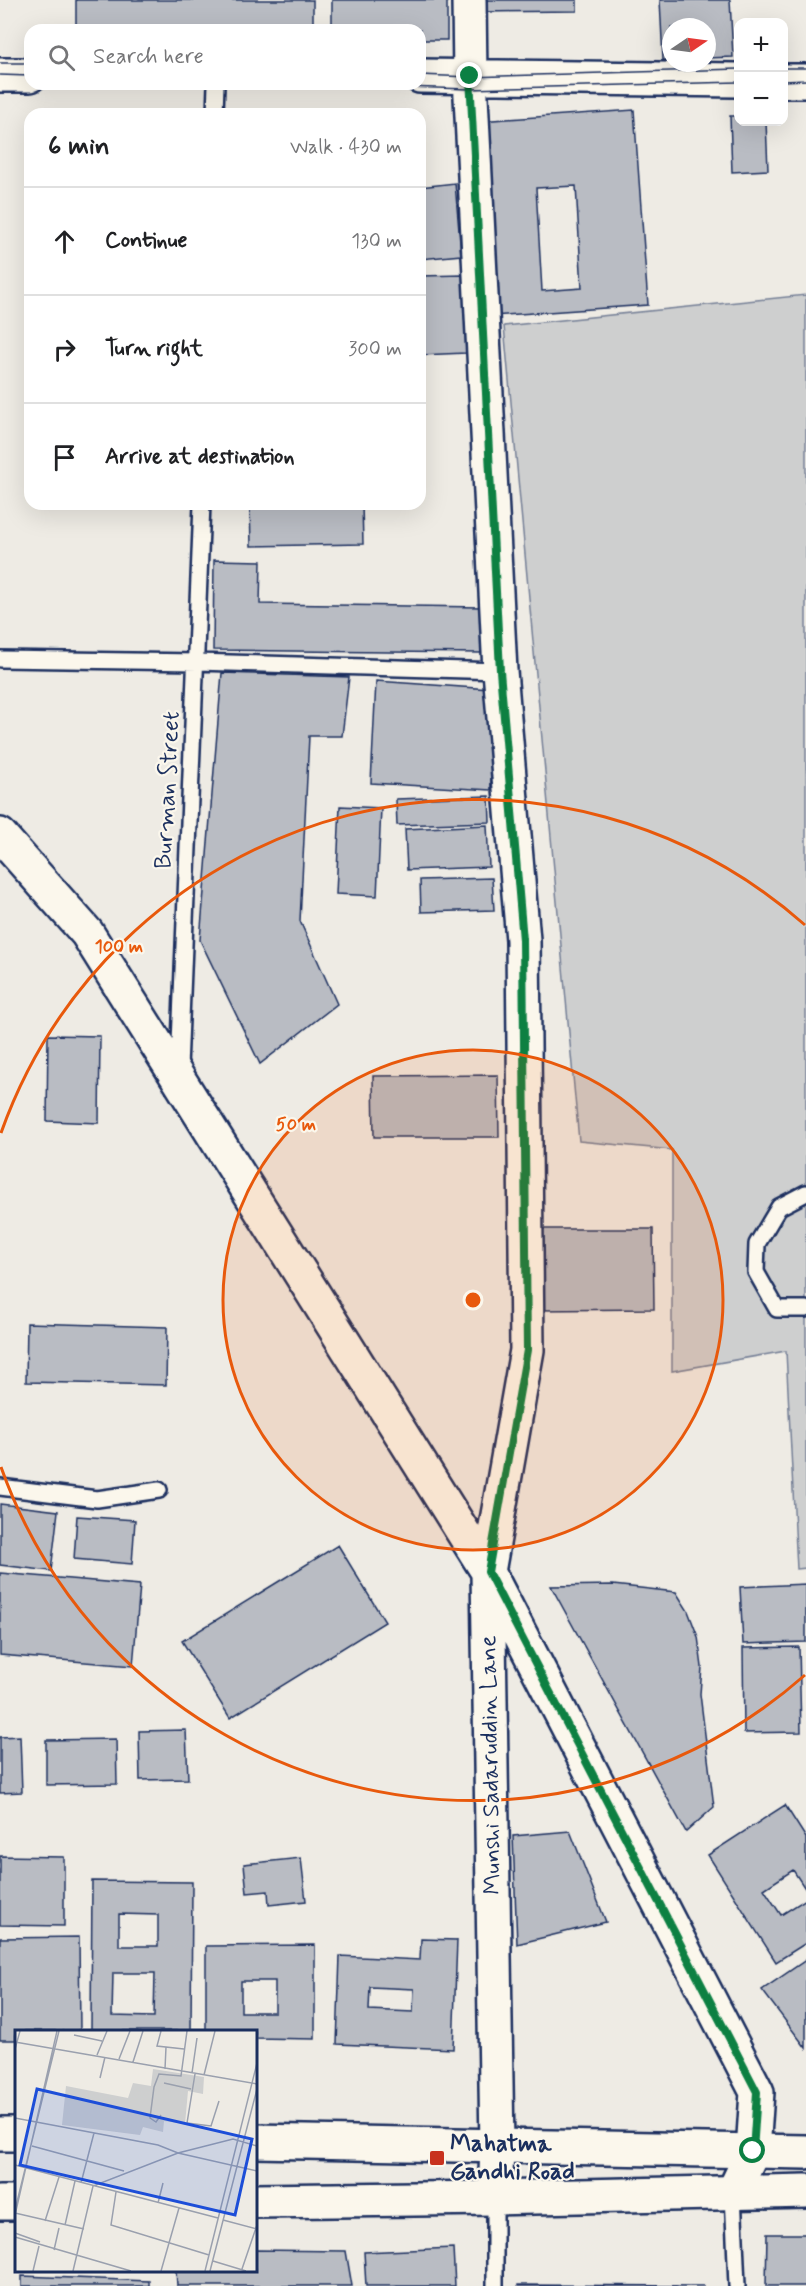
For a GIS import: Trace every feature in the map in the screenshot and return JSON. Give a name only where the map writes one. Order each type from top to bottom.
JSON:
[{"type":"street","name":"Munshi Sadaruddin Lane","points":[[469,0],[470,76],[500,671],[523,940],[527,1350],[488,1572],[497,2147],[495,2198]]},
{"type":"street","points":[[0,75],[24,75]]},
{"type":"street","points":[[426,76],[734,80]]},
{"type":"street","points":[[788,81],[806,81]]},
{"type":"street","points":[[0,835],[87,933],[488,1572],[757,2092],[753,2151],[733,2193]]},
{"type":"street","points":[[256,2141],[806,2152]]},
{"type":"street","points":[[256,2200],[495,2198],[806,2191]]},
{"type":"lane","points":[[215,108],[216,90]]},
{"type":"lane","name":"Burman Street","points":[[178,1078],[202,510]]},
{"type":"lane","points":[[0,659],[500,671]]},
{"type":"lane","points":[[806,1193],[779,1207],[757,1244],[756,1272],[777,1309],[806,1309]]},
{"type":"lane","points":[[0,1487],[97,1499],[159,1490]]},
{"type":"lane","points":[[733,2193],[737,2286]]},
{"type":"lane","points":[[495,2198],[495,2286]]},
{"type":"shaded area","points":[[806,295],[806,1568],[797,1569],[786,1351],[672,1371],[672,1150],[579,1141],[504,326]]},
{"type":"building","points":[[76,0],[313,0],[313,24],[76,24]]},
{"type":"building","points":[[332,0],[447,0],[447,40],[426,40],[426,24],[332,24]]},
{"type":"building","points":[[480,0],[577,0],[577,11],[480,12]]},
{"type":"building","points":[[660,0],[730,0],[733,57],[716,58],[716,18],[662,18],[662,40]]},
{"type":"building","points":[[634,110],[648,305],[492,316],[479,121]],"holes":[[[576,186],[582,288],[542,291],[536,188]]]},
{"type":"building","points":[[730,116],[734,116],[734,126],[766,126],[768,170],[732,172]]},
{"type":"building","points":[[455,183],[461,255],[426,258],[426,186]]},
{"type":"building","points":[[463,275],[466,353],[426,355],[426,276]]},
{"type":"building","points":[[250,510],[362,510],[363,544],[251,546]]},
{"type":"building","points":[[214,560],[261,561],[260,604],[483,607],[482,653],[213,650]]},
{"type":"building","points":[[222,673],[349,677],[342,736],[309,736],[300,921],[337,1004],[260,1064],[200,940]]},
{"type":"building","points":[[376,681],[490,689],[491,790],[371,783]]},
{"type":"building","points":[[489,796],[490,822],[397,825],[396,799]]},
{"type":"building","points":[[340,806],[381,808],[377,896],[336,894]]},
{"type":"building","points":[[487,825],[489,867],[407,870],[405,829]]},
{"type":"building","points":[[492,878],[494,910],[421,912],[420,880]]},
{"type":"building","points":[[48,1035],[100,1036],[99,1123],[47,1121]]},
{"type":"building","points":[[498,1075],[499,1137],[374,1137],[373,1076]]},
{"type":"building","points":[[537,1229],[653,1229],[654,1309],[538,1310]]},
{"type":"building","points":[[27,1323],[167,1327],[166,1385],[26,1382]]},
{"type":"building","points":[[0,1504],[58,1511],[51,1571],[0,1565]]},
{"type":"building","points":[[77,1516],[135,1520],[132,1564],[74,1559]]},
{"type":"building","points":[[338,1545],[385,1622],[230,1718],[182,1641]]},
{"type":"building","points":[[0,1573],[140,1585],[133,1666],[0,1655]]},
{"type":"building","points":[[806,1584],[806,1642],[743,1644],[740,1587]]},
{"type":"building","points":[[613,1585],[676,1592],[688,1611],[698,1637],[702,1667],[700,1694],[714,1807],[686,1832],[551,1586]]},
{"type":"building","points":[[799,1647],[801,1732],[744,1733],[743,1648]]},
{"type":"building","points":[[186,1730],[188,1779],[140,1780],[139,1731]]},
{"type":"building","points":[[20,1736],[22,1792],[0,1793],[0,1737]]},
{"type":"building","points":[[116,1739],[117,1784],[46,1785],[46,1740]]},
{"type":"building","points":[[785,1805],[806,1838],[806,1890],[793,1870],[764,1889],[781,1915],[806,1899],[806,1943],[776,1962],[708,1855]]},
{"type":"building","points":[[570,1831],[606,1922],[517,1944],[513,1836]]},
{"type":"building","points":[[0,1856],[64,1857],[64,1926],[0,1925]]},
{"type":"building","points":[[301,1858],[306,1901],[269,1905],[268,1891],[247,1893],[244,1864]]},
{"type":"building","points":[[92,1881],[192,1882],[191,2030],[91,2030]],"holes":[[[119,1914],[158,1915],[158,1946],[119,1946]],[[113,1973],[155,1973],[154,2017],[112,2016]]]},
{"type":"building","points":[[79,1937],[80,2030],[15,2030],[15,2040],[0,2040],[0,1938]]},
{"type":"building","points":[[421,1939],[457,1940],[453,2049],[337,2044],[340,1956],[420,1960]],"holes":[[[370,1987],[414,1989],[413,2012],[369,2010]]]},
{"type":"building","points":[[315,1945],[315,2039],[256,2038],[256,2030],[206,2030],[206,1946]],"holes":[[[241,1981],[275,1981],[275,2012],[241,2012]]]},
{"type":"building","points":[[806,1960],[806,2048],[762,1990]]},
{"type":"building","points":[[767,2234],[806,2234],[806,2286],[766,2286]]},
{"type":"building","points":[[453,2248],[455,2286],[366,2286],[364,2252]]},
{"type":"building","points":[[256,2250],[346,2251],[352,2286],[177,2286],[176,2271],[256,2271]]},
{"type":"building","points":[[22,2276],[149,2281],[149,2286],[22,2286]]},
{"type":"building","points":[[518,2285],[704,2286],[518,2286]]},
{"type":"tram line","points":[[0,63],[24,63]]},
{"type":"tram line","points":[[788,68],[806,68]]},
{"type":"tram line","points":[[426,75],[470,77],[734,69]]},
{"type":"tram line","points":[[0,75],[24,76]]},
{"type":"tram line","points":[[788,81],[806,80]]},
{"type":"tram line","points":[[426,88],[470,89],[734,82]]},
{"type":"place","name":"Mahatma Gandhi Road","points":[[437,2158]]},
{"type":"route","points":[[470,76],[500,671],[523,940],[527,1350],[488,1572],[757,2092],[753,2151]]}]
